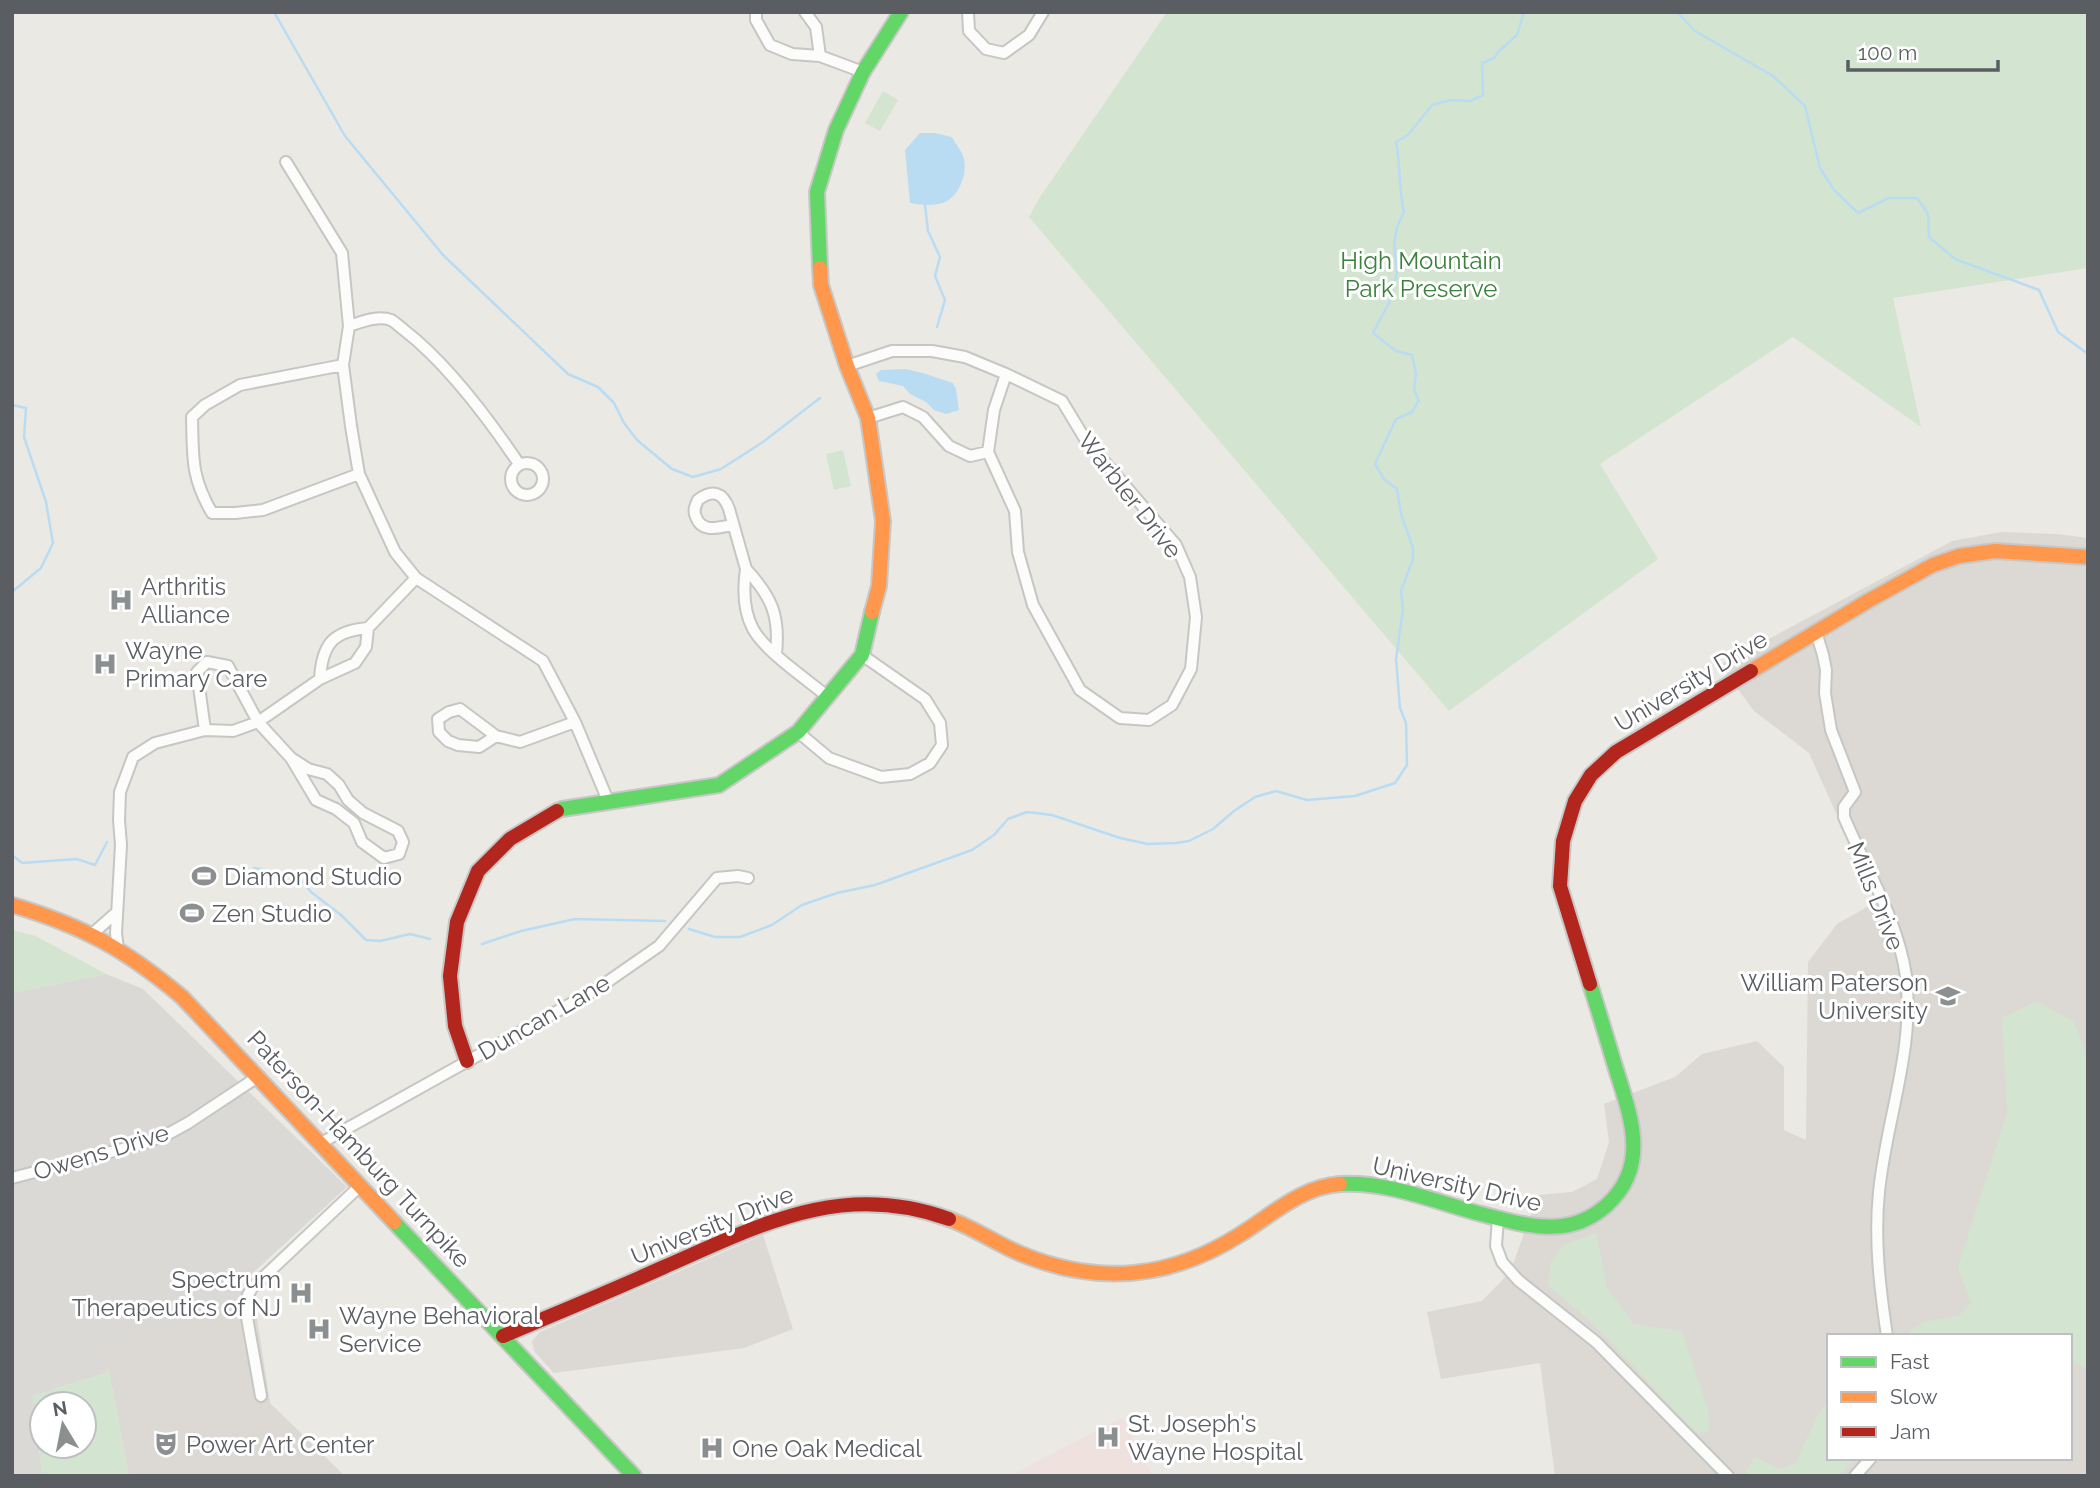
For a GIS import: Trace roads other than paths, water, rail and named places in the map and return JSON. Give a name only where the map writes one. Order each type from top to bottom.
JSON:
[{"type":"street","points":[[756,12],[756,20],[770,45],[792,54],[820,56],[863,72]]},
{"type":"street","points":[[804,12],[816,27],[820,56]]},
{"type":"street","points":[[467,1061],[455,1026],[450,976],[457,922],[478,871],[510,839],[542,818],[562,809],[719,785],[798,732],[862,655],[879,586],[883,521],[868,418],[847,366],[821,285],[817,192],[836,130],[863,72],[901,12]]},
{"type":"street","points":[[968,12],[969,31],[986,49],[1004,52],[1029,35],[1043,12]]},
{"type":"street","points":[[286,162],[342,253],[349,326],[342,365],[359,474],[395,552],[416,578],[543,661],[575,722],[609,803]]},
{"type":"street","points":[[349,326],[367,319],[390,320],[421,343],[500,435],[519,464]]},
{"type":"street","name":"Warbler Drive","points":[[847,366],[892,351],[932,351],[965,357],[1062,401],[1085,439],[1176,545],[1190,577],[1196,617],[1191,669],[1172,705],[1149,720],[1120,718],[1080,690],[1033,604],[1018,552],[1015,512],[988,452]]},
{"type":"street","points":[[342,365],[240,386],[205,405],[192,417],[194,471],[201,494],[212,513],[263,510],[359,474]]},
{"type":"street","points":[[868,418],[903,407],[923,417],[948,446],[970,456],[988,452],[994,410],[1006,374]]},
{"type":"street","points":[[733,525],[746,569],[772,603],[778,629],[776,654]]},
{"type":"street","name":"University Drive","points":[[503,1336],[764,1223],[788,1215],[839,1205],[890,1205],[913,1209],[953,1220],[1011,1250],[1039,1261],[1107,1275],[1149,1272],[1189,1262],[1228,1244],[1307,1191],[1343,1183],[1374,1185],[1498,1219],[1547,1229],[1572,1226],[1593,1217],[1616,1198],[1632,1170],[1636,1150],[1632,1120],[1560,886],[1560,852],[1565,824],[1577,797],[1592,774],[1616,752],[1933,565],[1959,556],[1995,551],[2088,557]]},
{"type":"street","points":[[746,569],[743,587],[747,614],[753,629],[776,654],[827,696]]},
{"type":"street","points":[[118,949],[116,939],[121,845],[118,820],[120,792],[133,757],[155,743],[205,730],[233,731],[258,722],[320,679],[355,663],[366,647],[368,628],[416,578]]},
{"type":"street","points":[[320,679],[321,659],[331,640],[349,630],[368,628]]},
{"type":"street","name":"Mills Drive","points":[[1816,632],[1824,655],[1826,703],[1831,730],[1855,792],[1844,807],[1844,817],[1888,914],[1905,975],[1907,1036],[1879,1192],[1880,1284],[1887,1334]]},
{"type":"street","points":[[798,732],[829,758],[881,777],[909,774],[930,763],[942,745],[940,723],[925,699],[862,655]]},
{"type":"street","points":[[205,730],[198,672],[207,662],[228,666],[258,722],[290,758],[316,800],[336,809],[354,823],[362,842],[373,852],[383,858],[399,854],[403,842],[398,831],[363,813],[348,800],[339,785],[327,774],[308,769],[290,758]]},
{"type":"street","points":[[496,736],[479,747],[458,745],[448,741],[439,732],[438,719],[460,709],[496,736],[520,742],[575,722]]},
{"type":"street","points":[[346,816],[355,806]]},
{"type":"street","name":"Duncan Lane","points":[[321,1143],[597,989],[633,965],[659,946],[717,878],[748,878]]},
{"type":"street","name":"Paterson-Hamburg Turnpike","points":[[12,905],[44,915],[118,949],[182,997],[634,1476]]},
{"type":"street","points":[[91,935],[117,912]]},
{"type":"street","name":"Owens Drive","points":[[12,1178],[134,1147],[168,1134],[259,1076]]},
{"type":"street","points":[[261,1396],[246,1312],[248,1295],[252,1288],[361,1185]]},
{"type":"street","points":[[1498,1219],[1496,1246],[1502,1262],[1518,1280],[1596,1342],[1728,1476]]},
{"type":"street","points":[[1855,1476],[1869,1460]]},
{"type":"water","points":[[920,133],[952,137],[965,162],[964,176],[958,190],[943,203],[910,203],[905,150]]},
{"type":"water","points":[[905,369],[953,383],[959,410],[946,414],[934,410],[903,386],[879,381],[876,374],[881,370]]},
{"type":"waterway","points":[[274,12],[345,136],[443,255],[568,374],[598,387],[614,403],[637,440],[672,469],[693,477],[721,469],[763,442],[820,398]]},
{"type":"waterway","points":[[689,929],[715,937],[740,937],[772,925],[802,905],[837,893],[875,885],[972,850],[994,835],[1008,819],[1027,812],[1052,815],[1120,838],[1148,844],[1176,843],[1189,841],[1213,829],[1255,797],[1276,791],[1307,800],[1355,796],[1395,783],[1407,765],[1406,723],[1400,708],[1396,659],[1403,609],[1401,591],[1413,559],[1413,548],[1401,514],[1397,489],[1384,479],[1375,464],[1396,419],[1412,412],[1419,400],[1414,390],[1416,373],[1412,355],[1396,351],[1373,333],[1390,301],[1397,272],[1394,244],[1397,227],[1404,212],[1396,142],[1408,135],[1432,105],[1450,100],[1470,101],[1483,95],[1482,63],[1494,58],[1517,35],[1524,12]]},
{"type":"waterway","points":[[1677,12],[1695,31],[1773,76],[1805,106],[1820,168],[1834,190],[1858,213],[1889,198],[1917,198],[1928,214],[1929,237],[1955,259],[2039,290],[2058,332],[2088,354]]},
{"type":"waterway","points":[[925,205],[928,231],[940,257],[935,276],[945,300],[937,327]]},
{"type":"waterway","points":[[12,405],[26,408],[24,437],[46,502],[53,543],[41,568],[12,592]]},
{"type":"waterway","points":[[12,855],[22,863],[77,859],[95,865],[107,842]]},
{"type":"waterway","points":[[254,868],[299,877],[311,892],[341,915],[366,940],[380,941],[410,934],[430,939]]},
{"type":"waterway","points":[[482,944],[521,931],[575,919],[665,921]]},
{"type":"place","name":"Arthritis Alliance","points":[[121,600]]},
{"type":"place","name":"Wayne Primary Care","points":[[105,664]]},
{"type":"place","name":"Diamond Studio","points":[[204,876]]},
{"type":"place","name":"Zen Studio","points":[[192,913]]},
{"type":"place","name":"William Paterson University","points":[[1948,996]]},
{"type":"place","name":"Spectrum Therapeutics of NJ","points":[[301,1293]]},
{"type":"place","name":"Wayne Behavioral Service","points":[[319,1329]]},
{"type":"place","name":"St. Joseph's Wayne Hospital","points":[[1108,1437]]},
{"type":"place","name":"Power Art Center","points":[[166,1444]]},
{"type":"place","name":"One Oak Medical","points":[[712,1448]]},
{"type":"park label","name":"High Mountain Park Preserve","points":[[1421,274]]}]
